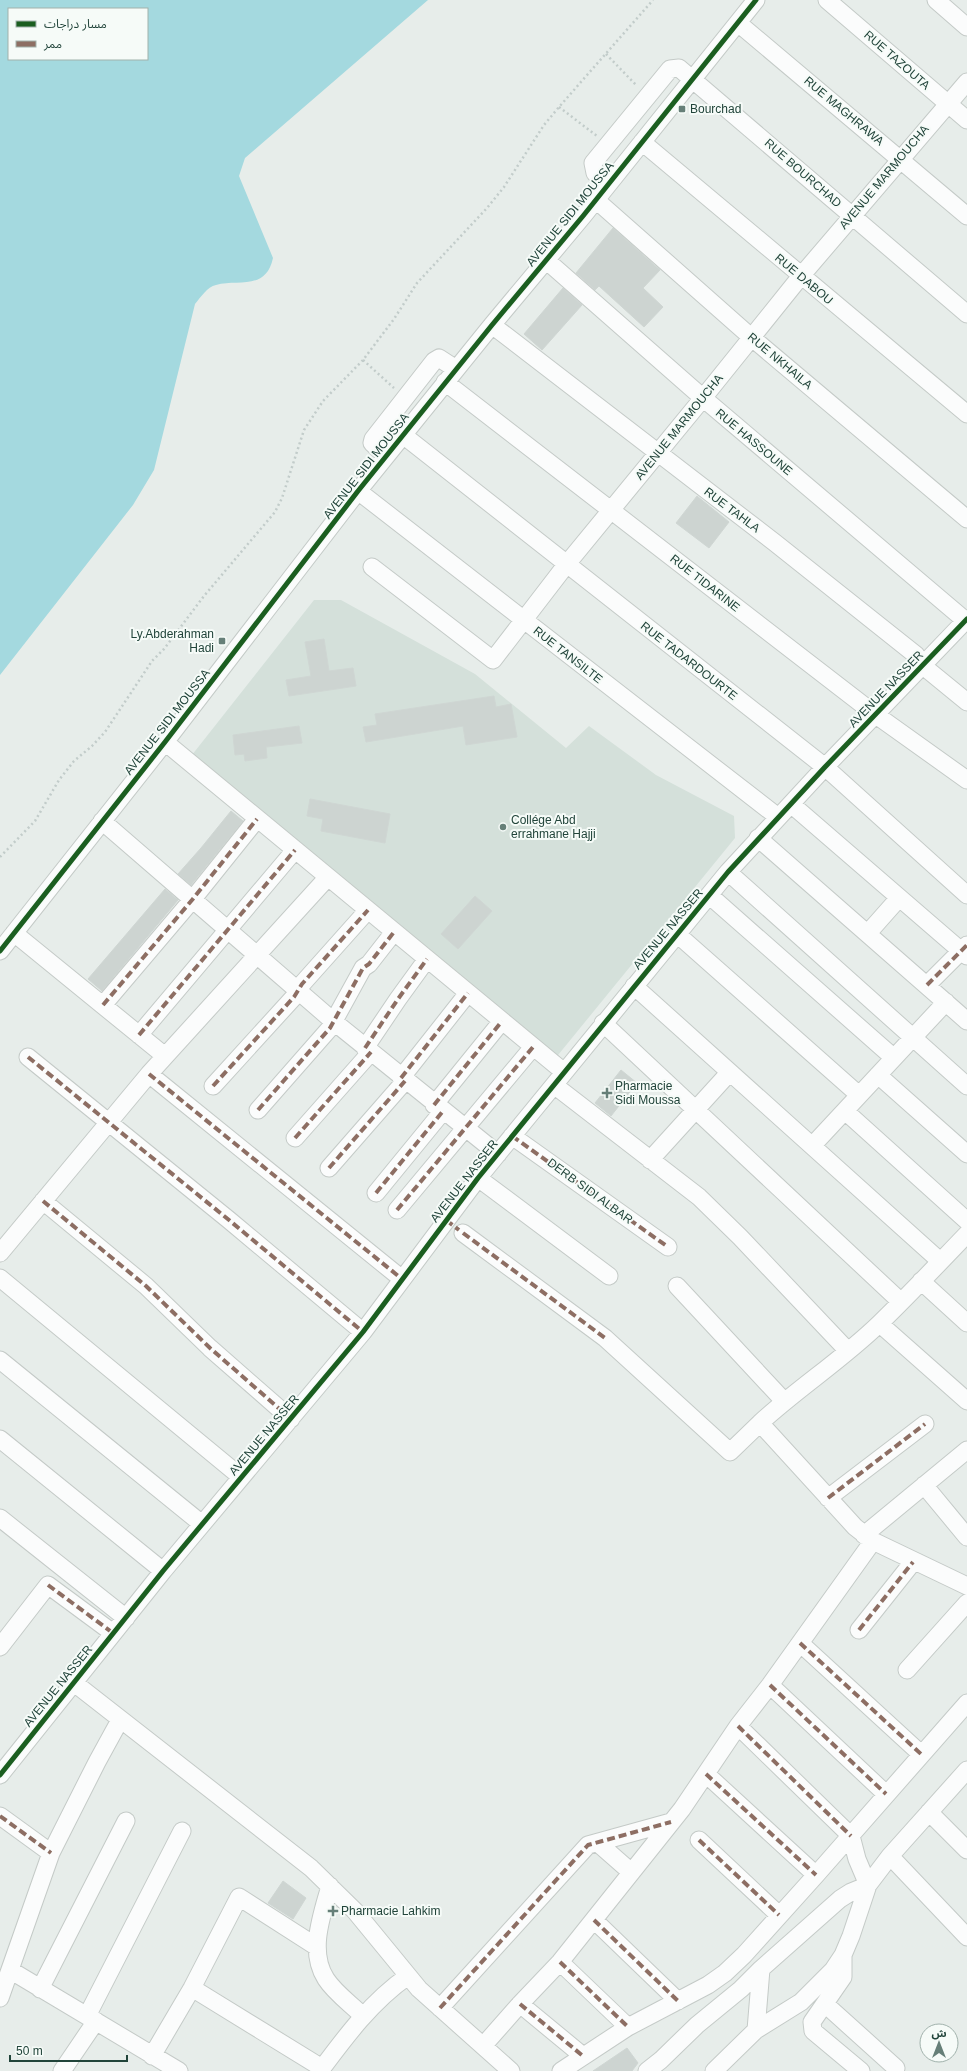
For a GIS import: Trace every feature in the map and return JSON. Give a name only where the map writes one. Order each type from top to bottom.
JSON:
[{"type":"street","name":"AVENUE SIDI MOUSSA","points":[[0,950],[165,742],[358,491],[450,376],[596,200],[756,0]]},
{"type":"street","name":"RUE TAZOUTA","points":[[827,0],[967,120]]},
{"type":"street","points":[[936,0],[967,27]]},
{"type":"street","name":"RUE MAGHRAWA","points":[[738,22],[967,216]]},
{"type":"street","name":"RUE BOURCHAD","points":[[608,185],[595,173],[592,168],[593,163],[670,69],[679,68],[967,314]]},
{"type":"street","name":"AVENUE MARMOUCHA","points":[[372,567],[493,660],[566,565],[801,276],[900,158],[967,82]]},
{"type":"street","name":"RUE DABOU","points":[[642,142],[967,414]]},
{"type":"street","name":"RUE NKHAILA","points":[[596,200],[751,337],[967,519]]},
{"type":"street","name":"RUE HASSOUNE","points":[[546,260],[703,398],[966,620]]},
{"type":"street","name":"RUE TAHLA","points":[[492,325],[774,542],[916,655],[922,666],[967,702]]},
{"type":"street","name":"RUE TIDARINE","points":[[405,398],[438,358],[450,376],[611,510],[876,715],[967,780]]},
{"type":"street","points":[[386,456],[374,447],[372,443],[373,439],[405,398]]},
{"type":"street","name":"RUE TADARDOURTE","points":[[403,435],[566,565],[825,767],[967,896]]},
{"type":"street","name":"RUE TANSILTE","points":[[358,491],[778,817]]},
{"type":"street","name":"AVENUE NASSER","points":[[0,1775],[163,1571],[363,1332],[402,1279],[456,1228],[478,1178],[603,1023],[728,872],[825,767],[966,620]]},
{"type":"street","points":[[165,742],[533,1047],[559,1078],[650,1160],[699,1197],[740,1237],[848,1351]]},
{"type":"street","points":[[791,804],[899,898],[965,951],[927,985]]},
{"type":"street","points":[[103,1005],[258,819]]},
{"type":"street","points":[[102,821],[403,1080],[498,1154]]},
{"type":"street","points":[[758,838],[967,1021]]},
{"type":"street","points":[[139,1035],[295,850]]},
{"type":"street","points":[[728,872],[967,1086]]},
{"type":"street","points":[[0,1253],[149,1074],[328,877]]},
{"type":"street","points":[[709,895],[894,1058]]},
{"type":"street","points":[[868,933],[899,898]]},
{"type":"street","points":[[213,1086],[294,997],[298,990],[368,910]]},
{"type":"street","points":[[258,1110],[330,1028],[363,968],[369,964],[394,932]]},
{"type":"street","points":[[14,933],[165,1056]]},
{"type":"street","points":[[677,934],[859,1095]]},
{"type":"street","points":[[295,1138],[368,1050],[398,998],[427,959]]},
{"type":"street","points":[[634,986],[940,1262]]},
{"type":"street","points":[[329,1168],[403,1080],[468,993]]},
{"type":"street","points":[[812,1146],[946,1002]]},
{"type":"street","points":[[376,1193],[502,1021]]},
{"type":"street","points":[[603,1023],[694,1111],[900,1301]]},
{"type":"street","points":[[397,1210],[533,1047]]},
{"type":"street","points":[[28,1057],[110,1122],[363,1332]]},
{"type":"street","points":[[650,1160],[729,1073]]},
{"type":"street","points":[[149,1074],[402,1279]]},
{"type":"street","points":[[878,1075],[967,1154]]},
{"type":"street","points":[[845,1111],[967,1221]]},
{"type":"street","name":"DERB SIDI ALBAR","points":[[512,1136],[668,1247]]},
{"type":"street","points":[[478,1178],[609,1276]]},
{"type":"street","points":[[43,1201],[146,1286],[210,1348],[291,1418]]},
{"type":"street","points":[[456,1228],[605,1338],[730,1452],[784,1401],[880,1324],[900,1301],[940,1262],[964,1242]]},
{"type":"street","points":[[0,1278],[241,1477]]},
{"type":"street","points":[[921,1281],[967,1324]]},
{"type":"street","points":[[677,1286],[784,1401]]},
{"type":"street","points":[[880,1324],[967,1401]]},
{"type":"street","points":[[0,1360],[202,1524]]},
{"type":"street","points":[[760,1423],[855,1527],[869,1538],[913,1562],[967,1586]]},
{"type":"street","points":[[828,1498],[925,1424]]},
{"type":"street","points":[[0,1439],[163,1571]]},
{"type":"street","points":[[483,2046],[560,1962],[671,1822],[706,1774],[738,1726],[770,1685],[800,1642],[869,1538],[924,1486],[965,1456]]},
{"type":"street","points":[[924,1486],[967,1537]]},
{"type":"street","points":[[0,1518],[126,1618]]},
{"type":"street","points":[[859,1630],[913,1562]]},
{"type":"street","points":[[0,1647],[48,1585],[113,1633]]},
{"type":"street","points":[[906,1670],[967,1603]]},
{"type":"street","points":[[800,1642],[921,1754]]},
{"type":"street","points":[[73,1682],[291,1852],[330,1886],[355,1911],[419,1989],[511,2071]]},
{"type":"street","points":[[770,1685],[886,1794]]},
{"type":"street","points":[[561,2071],[628,2027],[725,1974],[744,1955],[851,1836],[921,1754],[967,1704]]},
{"type":"street","points":[[0,1998],[51,1853],[120,1720]]},
{"type":"street","points":[[738,1726],[851,1836],[857,1859],[868,1885]]},
{"type":"street","points":[[714,2071],[756,2030],[801,2002],[833,1970],[843,1954],[868,1885],[890,1856],[967,1770]]},
{"type":"street","points":[[706,1774],[816,1875]]},
{"type":"street","points":[[929,1812],[967,1850]]},
{"type":"street","points":[[0,1816],[51,1853]]},
{"type":"street","points":[[40,1988],[126,1821]]},
{"type":"street","points":[[440,2008],[588,1845],[671,1822]]},
{"type":"street","points":[[62,2071],[91,2019],[182,1831]]},
{"type":"street","points":[[699,1840],[779,1915]]},
{"type":"street","points":[[598,1843],[631,1872]]},
{"type":"street","points":[[890,1856],[967,1937]]},
{"type":"street","points":[[647,2071],[696,2025],[741,1989],[761,1968],[840,1899],[851,1892],[868,1885]]},
{"type":"street","points":[[330,1886],[317,1947],[320,1968],[326,1980],[363,2016]]},
{"type":"street","points":[[157,2063],[192,1988],[239,1897],[317,1947]]},
{"type":"street","points":[[594,1920],[678,2001]]},
{"type":"street","points":[[843,1954],[843,1977],[812,2022],[813,2031],[861,2071]]},
{"type":"street","points":[[560,1962],[628,2027]]},
{"type":"street","points":[[756,2030],[761,1968]]},
{"type":"street","points":[[10,1970],[91,2019],[157,2063],[179,2071]]},
{"type":"street","points":[[192,1988],[321,2070],[363,2016],[392,1988],[408,1976]]},
{"type":"street","points":[[520,2004],[583,2056]]},
{"type":"street","points":[[825,2004],[896,2068]]},
{"type":"path","points":[[0,857],[35,821],[59,780],[74,761],[92,746],[105,732],[152,661],[164,649],[204,596],[275,512],[282,498],[304,430],[323,401],[363,360],[394,320],[417,283],[487,208],[504,187],[544,125],[653,0]]},
{"type":"path","points":[[606,54],[648,97]]},
{"type":"path","points":[[559,107],[608,144]]},
{"type":"path","points":[[363,360],[405,398]]},
{"type":"shaded area","name":"Collége Abd errahmane Hajji","points":[[314,600],[341,600],[475,674],[566,748],[589,726],[656,775],[734,816],[735,838],[554,1060],[188,760]]},
{"type":"water","points":[[0,0],[428,0],[245,158],[239,176],[273,258],[264,275],[258,279],[250,282],[224,283],[213,286],[204,293],[195,304],[154,470],[133,505],[0,675]]},
{"type":"building","points":[[613,228],[660,270],[643,288],[663,307],[644,327],[599,286],[595,290],[576,273]]},
{"type":"building","points":[[563,288],[582,305],[542,350],[524,334]]},
{"type":"building","points":[[697,496],[729,522],[709,548],[676,523]]},
{"type":"building","points":[[324,639],[329,671],[353,668],[356,686],[289,696],[286,680],[311,676],[305,642]]},
{"type":"building","points":[[494,696],[496,707],[511,704],[517,737],[466,745],[463,726],[366,742],[363,727],[377,725],[375,714]]},
{"type":"building","points":[[299,726],[302,743],[266,747],[267,758],[245,761],[244,754],[235,755],[233,735]]},
{"type":"building","points":[[310,799],[390,814],[385,843],[321,831],[323,819],[307,816]]},
{"type":"building","points":[[231,811],[243,821],[191,885],[178,874]]},
{"type":"building","points":[[165,889],[178,900],[102,991],[88,979]]},
{"type":"building","points":[[475,896],[492,911],[458,949],[441,934]]},
{"type":"building","points":[[621,1070],[637,1083],[611,1116],[595,1103]]},
{"type":"building","points":[[283,1881],[306,1898],[293,1919],[268,1903]]},
{"type":"building","points":[[627,2048],[638,2063],[632,2071],[593,2071]]},
{"type":"marked path","points":[[103,1005],[192,900],[257,819]]},
{"type":"marked path","points":[[139,1035],[295,850]]},
{"type":"marked path","points":[[213,1086],[294,997],[302,984],[368,910]]},
{"type":"marked path","points":[[258,1110],[330,1028],[363,968],[369,964],[394,932]]},
{"type":"marked path","points":[[927,985],[967,945]]},
{"type":"marked path","points":[[365,1048],[427,959]]},
{"type":"marked path","points":[[401,1078],[468,993]]},
{"type":"marked path","points":[[434,1105],[502,1021]]},
{"type":"marked path","points":[[397,1210],[533,1047]]},
{"type":"marked path","points":[[295,1138],[371,1052]]},
{"type":"marked path","points":[[28,1057],[229,1220],[363,1332]]},
{"type":"marked path","points":[[149,1074],[402,1279]]},
{"type":"marked path","points":[[329,1168],[405,1081]]},
{"type":"marked path","points":[[376,1193],[443,1111]]},
{"type":"marked path","points":[[512,1136],[668,1247]]},
{"type":"marked path","points":[[43,1201],[146,1286],[210,1348],[291,1419]]},
{"type":"marked path","points":[[446,1220],[459,1230]]},
{"type":"marked path","points":[[463,1233],[605,1338]]},
{"type":"marked path","points":[[828,1498],[925,1424]]},
{"type":"marked path","points":[[859,1630],[913,1562]]},
{"type":"marked path","points":[[48,1585],[113,1633]]},
{"type":"marked path","points":[[800,1643],[921,1754]]},
{"type":"marked path","points":[[770,1685],[886,1794]]},
{"type":"marked path","points":[[738,1726],[851,1836]]},
{"type":"marked path","points":[[706,1774],[816,1875]]},
{"type":"marked path","points":[[0,1816],[51,1853]]},
{"type":"marked path","points":[[440,2008],[588,1845],[671,1822]]},
{"type":"marked path","points":[[699,1840],[779,1915]]},
{"type":"marked path","points":[[594,1920],[678,2001]]},
{"type":"marked path","points":[[560,1962],[628,2027]]},
{"type":"marked path","points":[[520,2004],[583,2056]]},
{"type":"cycle path","points":[[0,951],[165,742],[358,491],[492,325],[583,216],[756,0]]},
{"type":"cycle path","points":[[0,1775],[163,1571],[363,1332],[478,1178],[728,872],[825,767],[967,619]]},
{"type":"place","name":"Bourchad","points":[[682,109]]},
{"type":"place","name":"Ly.Abderahman Hadi","points":[[222,641]]},
{"type":"place","name":"Collége Abd errahmane Hajji","points":[[503,827]]},
{"type":"place","name":"Pharmacie Sidi Moussa","points":[[607,1093]]},
{"type":"place","name":"Pharmacie Lahkim","points":[[333,1911]]}]
